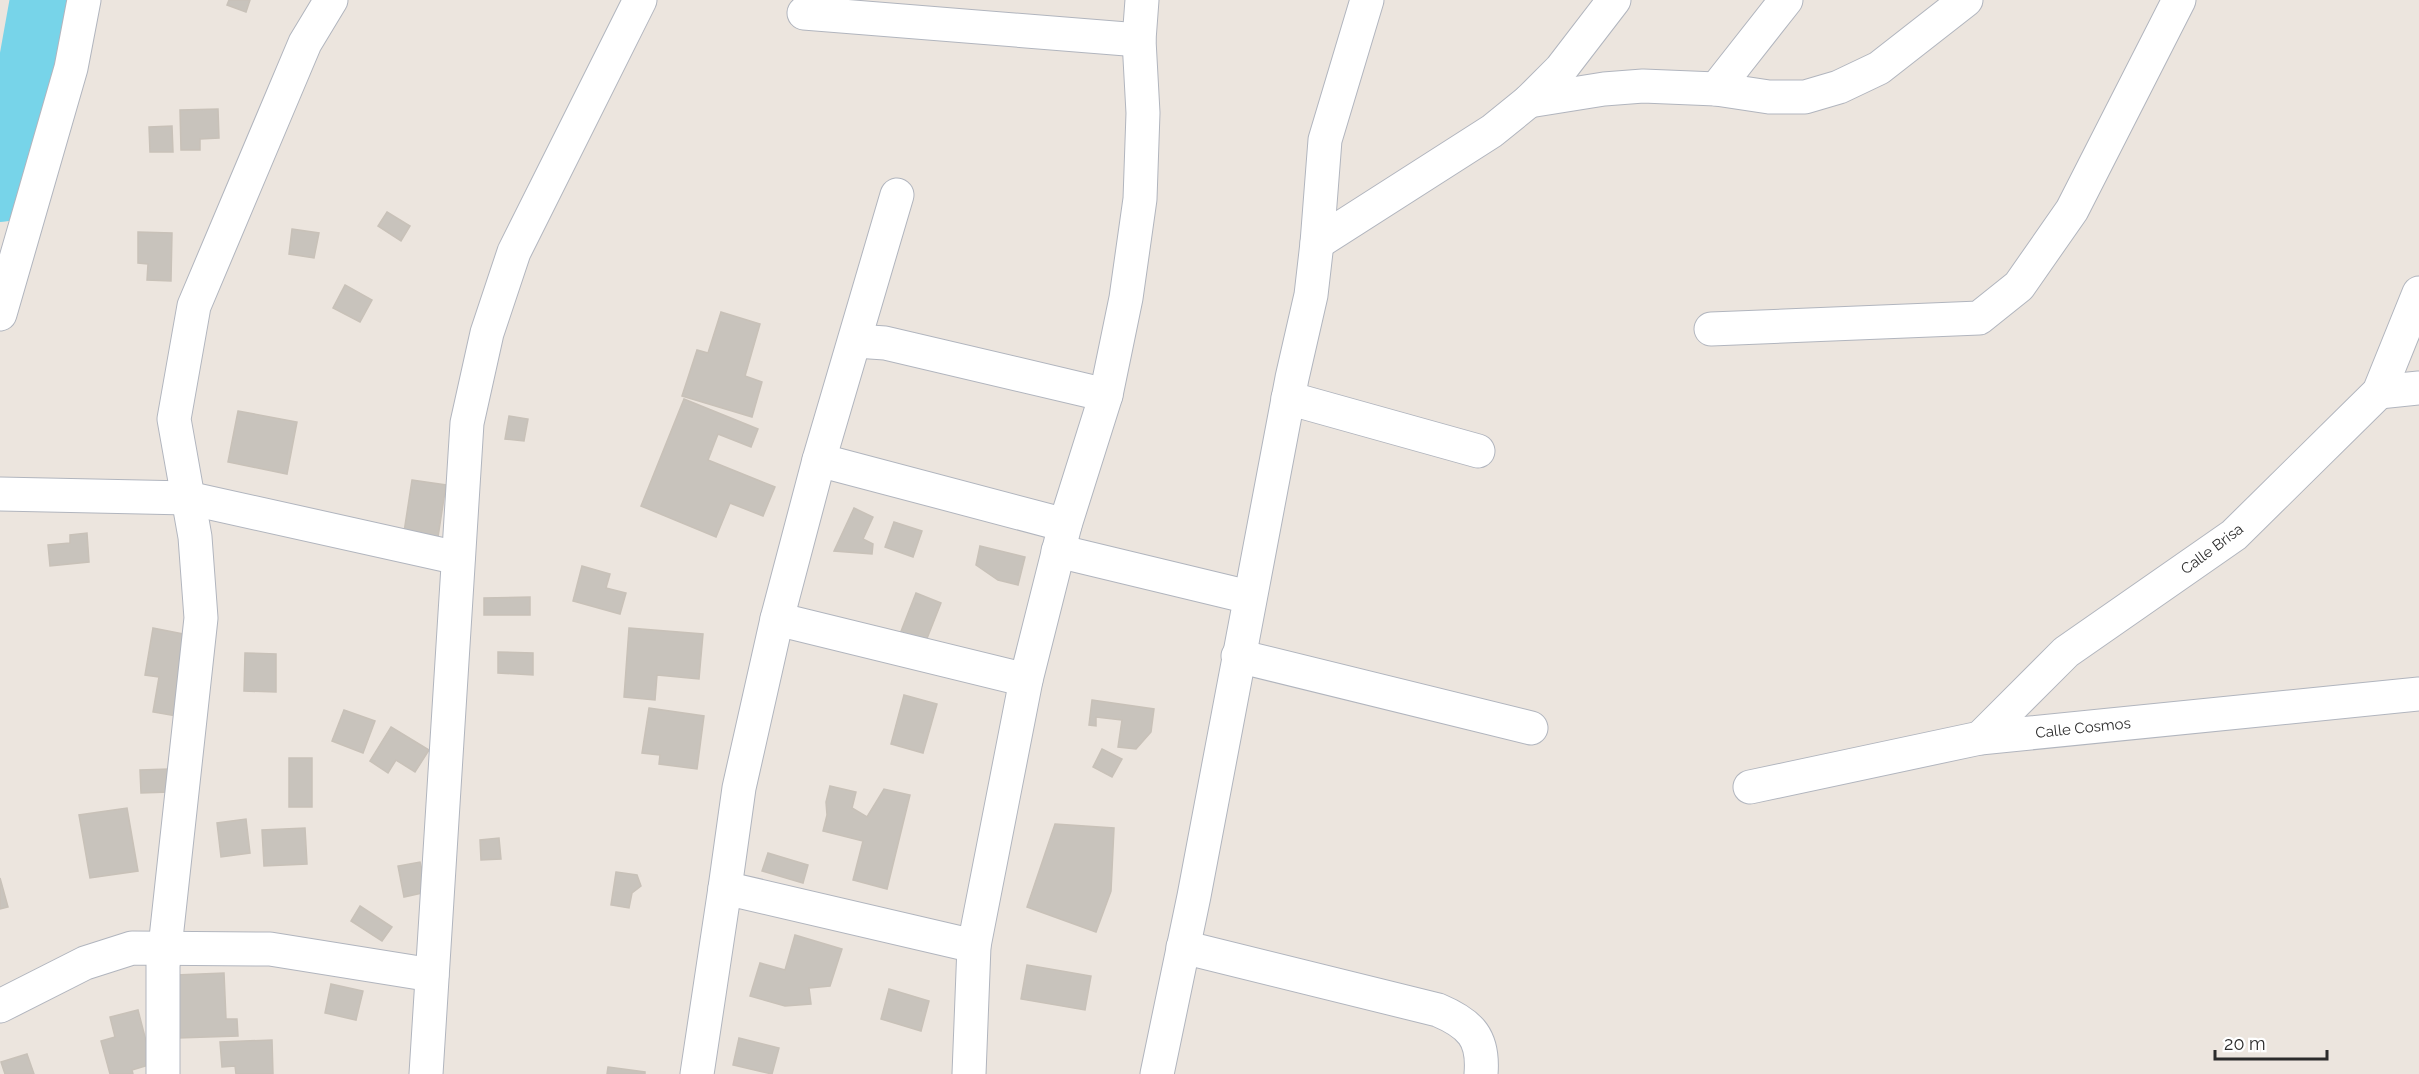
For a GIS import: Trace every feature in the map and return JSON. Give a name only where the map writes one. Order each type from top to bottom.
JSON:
[{"type":"street","points":[[0,314],[71,68],[84,0]]},
{"type":"street","points":[[163,1074],[163,966],[201,618],[195,537],[174,418],[194,306],[305,43],[331,0]]},
{"type":"street","points":[[426,1074],[467,423],[487,333],[514,252],[640,0]]},
{"type":"street","points":[[969,1074],[974,946],[1026,680],[1062,538],[1106,395],[1126,298],[1140,199],[1143,113],[1139,40],[1142,0]]},
{"type":"street","points":[[1157,1074],[1288,398],[1311,295],[1325,140],[1367,0]]},
{"type":"street","points":[[1317,243],[1492,131],[1529,101],[1561,69],[1614,0]]},
{"type":"street","points":[[1716,89],[1786,0]]},
{"type":"street","points":[[1529,101],[1604,89],[1643,86],[1716,89],[1769,97],[1804,97],[1839,87],[1879,68],[1966,0]]},
{"type":"street","points":[[1711,329],[1979,318],[2019,286],[2072,210],[2179,0]]},
{"type":"street","points":[[804,13],[1139,40]]},
{"type":"street","points":[[697,1074],[739,788],[777,619],[819,460],[856,341],[897,195]]},
{"type":"street","name":"Calle Brisa","points":[[1980,738],[2066,652],[2234,535],[2379,392],[2419,293]]},
{"type":"street","points":[[856,341],[885,343],[1106,395]]},
{"type":"street","points":[[2379,392],[2419,388]]},
{"type":"street","points":[[1288,398],[1478,451]]},
{"type":"street","points":[[819,460],[1250,597]]},
{"type":"street","points":[[0,494],[188,498],[458,558]]},
{"type":"street","points":[[777,619],[1026,680]]},
{"type":"street","points":[[1238,656],[1531,728]]},
{"type":"street","name":"Calle Cosmos","points":[[1750,787],[1980,738],[2419,694]]},
{"type":"street","points":[[725,888],[974,946]]},
{"type":"street","points":[[1183,947],[1438,1010],[1460,1019],[1479,1046],[1482,1055],[1481,1074]]},
{"type":"street","points":[[0,1006],[85,963],[132,948],[270,949],[432,975]]},
{"type":"building","points":[[229,0],[250,0],[246,12],[227,5]]},
{"type":"building","points":[[218,109],[219,138],[200,139],[200,150],[181,150],[180,110]]},
{"type":"building","points":[[172,126],[173,152],[150,152],[149,127]]},
{"type":"building","points":[[387,212],[410,226],[401,241],[378,226]]},
{"type":"building","points":[[292,229],[319,233],[314,258],[289,254]]},
{"type":"building","points":[[138,232],[172,233],[171,281],[147,280],[148,264],[138,263]]},
{"type":"building","points":[[345,285],[372,300],[360,322],[333,308]]},
{"type":"building","points":[[721,312],[760,324],[745,376],[762,382],[752,417],[682,396],[697,350],[708,353]]},
{"type":"building","points":[[684,399],[758,429],[751,447],[718,434],[708,460],[775,487],[763,516],[730,503],[716,537],[641,506]]},
{"type":"building","points":[[238,411],[297,422],[287,474],[228,462]]},
{"type":"building","points":[[509,416],[528,419],[524,441],[505,439]]},
{"type":"building","points":[[412,480],[446,485],[438,537],[404,532]]},
{"type":"building","points":[[854,508],[873,517],[863,539],[873,544],[872,554],[834,551]]},
{"type":"building","points":[[894,522],[922,531],[913,557],[885,547]]},
{"type":"building","points":[[87,533],[89,562],[50,566],[48,545],[70,543],[70,535]]},
{"type":"building","points":[[980,546],[1025,557],[1018,585],[998,580],[976,565]]},
{"type":"building","points":[[582,566],[610,574],[606,588],[626,593],[620,614],[573,601]]},
{"type":"building","points":[[916,593],[941,603],[926,641],[898,639]]},
{"type":"building","points":[[530,597],[530,615],[484,615],[484,598]]},
{"type":"building","points":[[153,628],[189,635],[176,716],[153,712],[159,677],[145,675]]},
{"type":"building","points":[[629,628],[703,634],[699,679],[657,675],[655,700],[624,697]]},
{"type":"building","points":[[498,652],[533,653],[533,675],[498,673]]},
{"type":"building","points":[[245,653],[276,654],[276,692],[244,691]]},
{"type":"building","points":[[904,695],[937,704],[923,753],[891,744]]},
{"type":"building","points":[[1092,700],[1154,709],[1151,732],[1136,749],[1118,747],[1122,720],[1096,717],[1096,726],[1089,725]]},
{"type":"building","points":[[649,708],[704,716],[697,769],[659,764],[660,755],[642,753]]},
{"type":"building","points":[[344,710],[375,721],[363,753],[332,741]]},
{"type":"building","points":[[391,727],[429,750],[415,772],[396,760],[388,773],[370,761]]},
{"type":"building","points":[[1102,749],[1122,759],[1112,777],[1093,767]]},
{"type":"building","points":[[289,758],[312,758],[312,807],[289,807]]},
{"type":"building","points":[[169,769],[170,792],[141,793],[140,770]]},
{"type":"building","points":[[830,786],[856,792],[852,808],[867,817],[884,789],[910,795],[887,889],[853,880],[863,841],[823,831]]},
{"type":"building","points":[[127,808],[138,871],[90,878],[79,815]]},
{"type":"building","points":[[246,819],[250,853],[221,857],[217,823]]},
{"type":"building","points":[[1055,824],[1114,828],[1111,891],[1096,932],[1027,907]]},
{"type":"building","points":[[305,828],[307,864],[264,866],[262,830]]},
{"type":"building","points":[[499,838],[501,859],[481,860],[480,840]]},
{"type":"building","points":[[768,853],[808,865],[803,883],[762,871]]},
{"type":"building","points":[[420,862],[427,892],[404,897],[398,866]]},
{"type":"building","points":[[616,872],[637,875],[641,886],[632,893],[629,908],[611,905]]},
{"type":"building","points":[[0,878],[8,907],[0,909]]},
{"type":"building","points":[[360,906],[392,927],[382,941],[351,921]]},
{"type":"building","points":[[795,935],[842,949],[830,986],[809,988],[811,1004],[785,1006],[750,996],[760,963],[785,970]]},
{"type":"building","points":[[1027,965],[1091,976],[1085,1010],[1021,999]]},
{"type":"building","points":[[224,973],[226,1019],[237,1019],[238,1036],[178,1038],[176,975]]},
{"type":"building","points":[[331,984],[363,991],[356,1020],[325,1013]]},
{"type":"building","points":[[889,989],[929,1001],[921,1031],[881,1019]]},
{"type":"building","points":[[138,1010],[152,1064],[132,1070],[133,1074],[110,1074],[101,1041],[115,1037],[110,1017]]},
{"type":"building","points":[[739,1038],[779,1048],[772,1074],[733,1065]]},
{"type":"building","points":[[272,1040],[273,1074],[236,1074],[235,1066],[222,1067],[220,1042]]},
{"type":"building","points":[[27,1054],[34,1074],[5,1074],[1,1062]]},
{"type":"building","points":[[608,1067],[645,1072],[645,1074],[607,1074]]},
{"type":"waterway","points":[[0,188],[25,106],[44,0]]}]
